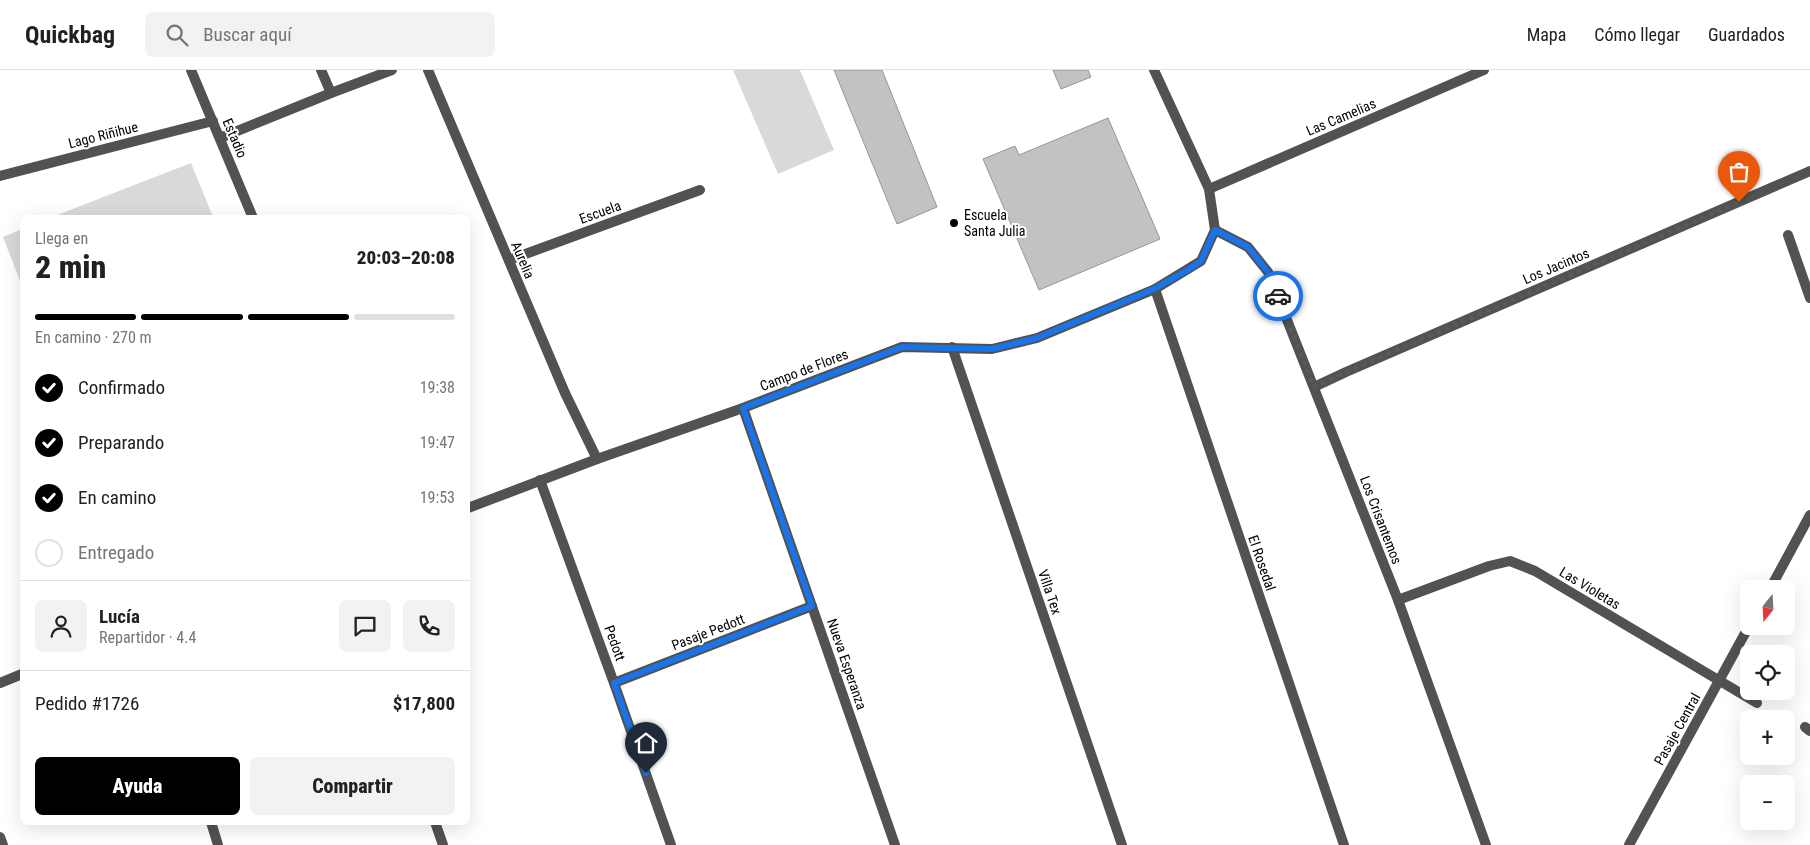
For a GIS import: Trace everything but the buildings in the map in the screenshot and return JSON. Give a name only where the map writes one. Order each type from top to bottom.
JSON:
[{"type":"street","name":"Estadio","points":[[191,70],[252,215]]},
{"type":"street","points":[[321,70],[331,93]]},
{"type":"street","points":[[220,138],[392,70]]},
{"type":"street","name":"Aurelia","points":[[428,70],[565,393],[596,459]]},
{"type":"street","points":[[1154,70],[1208,189],[1215,230],[1201,261],[1154,289]]},
{"type":"street","name":"Las Camelias","points":[[1208,189],[1484,70]]},
{"type":"street","name":"Lago Riñihue","points":[[0,176],[213,121]]},
{"type":"street","name":"Los Jacintos","points":[[1314,387],[1810,171]]},
{"type":"street","name":"Escuela","points":[[509,260],[700,190]]},
{"type":"street","name":"Los Crisantemos","points":[[1215,230],[1248,247],[1268,272],[1398,600],[1486,845]]},
{"type":"street","points":[[1788,236],[1810,298]]},
{"type":"street","name":"Campo de Flores","points":[[470,507],[596,459],[743,408],[902,347],[992,349],[1037,338],[1154,289]]},
{"type":"street","name":"El Rosedal","points":[[1154,289],[1344,845]]},
{"type":"street","name":"Villa Tex","points":[[952,347],[1122,845]]},
{"type":"street","name":"Nueva Esperanza","points":[[743,408],[895,845]]},
{"type":"street","name":"Pedott","points":[[540,480],[671,845]]},
{"type":"street","points":[[1775,580],[1810,515]]},
{"type":"street","name":"Las Violetas","points":[[1398,600],[1489,566],[1510,561],[1535,571],[1757,703]]},
{"type":"street","name":"Pasaje Pedott","points":[[614,683],[812,606]]},
{"type":"street","name":"Pasaje Central","points":[[1629,845],[1745,635]]},
{"type":"street","points":[[0,683],[20,675]]},
{"type":"street","points":[[211,825],[218,845]]},
{"type":"street","points":[[436,825],[443,845]]},
{"type":"street","points":[[0,837],[3,845]]},
{"type":"shaded area","points":[[733,70],[800,70],[834,150],[778,174]]},
{"type":"shaded area","points":[[191,163],[212,215],[57,215]]},
{"type":"shaded area","points":[[20,230],[20,281],[3,237]]},
{"type":"way so far","points":[[1278,296],[1314,387],[1739,202]]},
{"type":"place","name":"Escuela Santa Julia","points":[[954,223]]},
{"type":"route","points":[[646,773],[614,683],[812,606],[743,408],[902,347],[992,349],[1037,338],[1154,289],[1186,271],[1201,261],[1215,230],[1248,247],[1268,272],[1278,296]]}]
